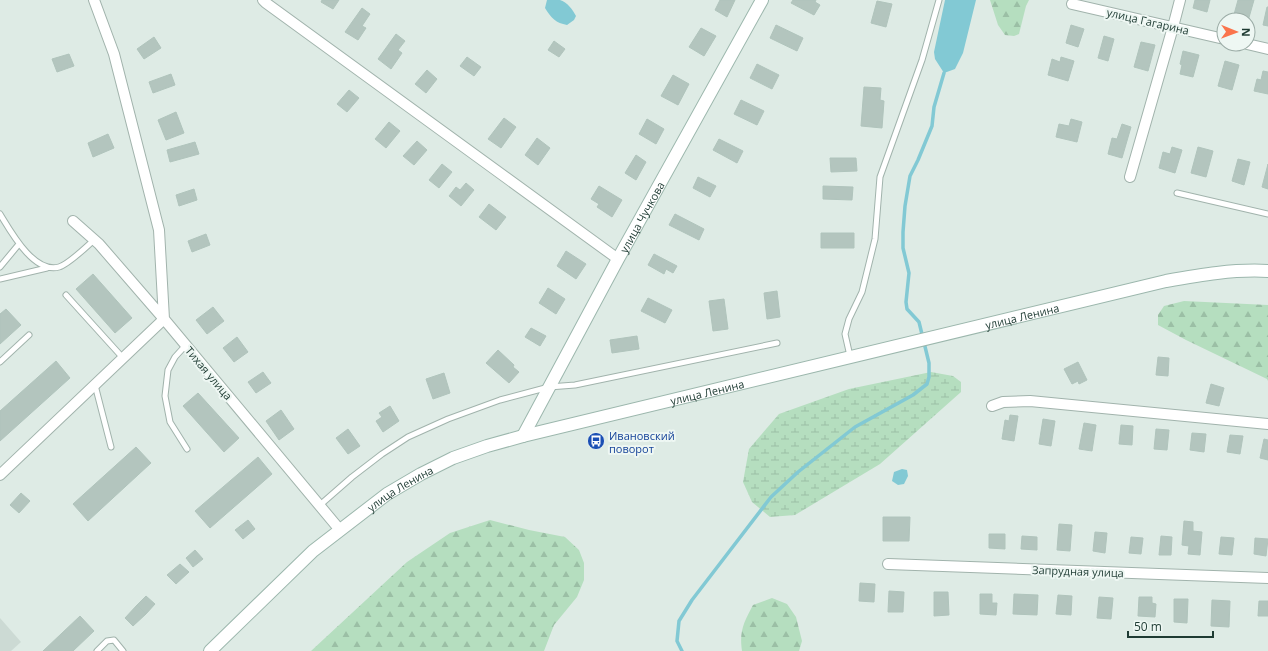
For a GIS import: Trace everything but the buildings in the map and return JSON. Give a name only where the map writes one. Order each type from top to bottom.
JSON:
[{"type":"main road","name":"улица Чучкова","points":[[523,436],[618,259],[762,0]]},
{"type":"main road","name":"улица Ленина","points":[[210,651],[313,551],[387,494],[452,458],[523,436],[1166,281],[1209,273],[1252,270],[1268,271]]},
{"type":"street","points":[[0,475],[164,319],[160,230],[114,54],[94,0]]},
{"type":"street","points":[[263,0],[618,259]]},
{"type":"street","points":[[1130,177],[1180,0]]},
{"type":"street","name":"улица Гагарина","points":[[1072,4],[1216,37]]},
{"type":"street","points":[[1256,46],[1268,49]]},
{"type":"street","name":"Тихая улица","points":[[73,221],[94,240],[164,319],[340,530]]},
{"type":"street","points":[[992,406],[1003,402],[1030,400],[1268,424]]},
{"type":"street","name":"Запрудная улица","points":[[888,564],[1268,578]]},
{"type":"lane","points":[[850,356],[845,334],[849,318],[862,292],[875,239],[880,177],[922,60],[939,0]]},
{"type":"lane","points":[[1177,193],[1268,214]]},
{"type":"lane","points":[[0,214],[19,244],[40,264],[48,268]]},
{"type":"lane","points":[[0,279],[48,268],[60,267],[94,240]]},
{"type":"lane","points":[[0,267],[19,244]]},
{"type":"lane","points":[[66,294],[123,358]]},
{"type":"lane","points":[[0,362],[29,335]]},
{"type":"lane","points":[[320,505],[352,477],[382,454],[408,437],[448,419],[500,400],[549,387],[575,386],[777,343]]},
{"type":"lane","points":[[186,345],[175,357],[168,370],[165,396],[170,422],[187,449]]},
{"type":"lane","points":[[95,385],[111,447]]},
{"type":"lane","points":[[97,651],[107,641],[114,640],[123,651]]},
{"type":"shaded area","points":[[0,618],[21,642],[11,651],[0,651]]},
{"type":"green space","points":[[990,0],[1029,0],[1019,34],[1014,36],[1005,35],[998,25]]},
{"type":"green space","points":[[1184,301],[1268,305],[1268,381],[1267,379],[1158,325],[1158,315],[1164,306]]},
{"type":"green space","points":[[931,372],[953,376],[961,382],[961,392],[880,464],[795,515],[770,517],[752,502],[743,482],[749,449],[779,414],[849,389]]},
{"type":"green space","points":[[490,520],[565,537],[579,550],[584,563],[584,580],[577,597],[554,625],[544,651],[311,651],[407,562],[450,533]]},
{"type":"green space","points":[[772,598],[787,604],[796,617],[802,641],[799,651],[742,651],[741,638],[743,627],[753,605]]},
{"type":"water","points":[[547,0],[560,0],[565,2],[576,16],[574,20],[567,25],[554,20],[545,8]]},
{"type":"water","points":[[945,0],[976,0],[963,53],[955,69],[944,73],[935,59],[934,52]]},
{"type":"water","points":[[902,469],[907,470],[908,476],[904,484],[898,485],[892,481],[894,472]]},
{"type":"waterway","points":[[682,651],[677,641],[679,621],[692,600],[771,497],[798,472],[855,427],[913,395],[927,384],[929,377],[929,363],[919,322],[907,309],[906,302],[909,273],[903,248],[903,232],[905,206],[910,176],[932,126],[934,107],[944,73]]},
{"type":"place","name":"Ивановский поворот","points":[[596,441]]}]
